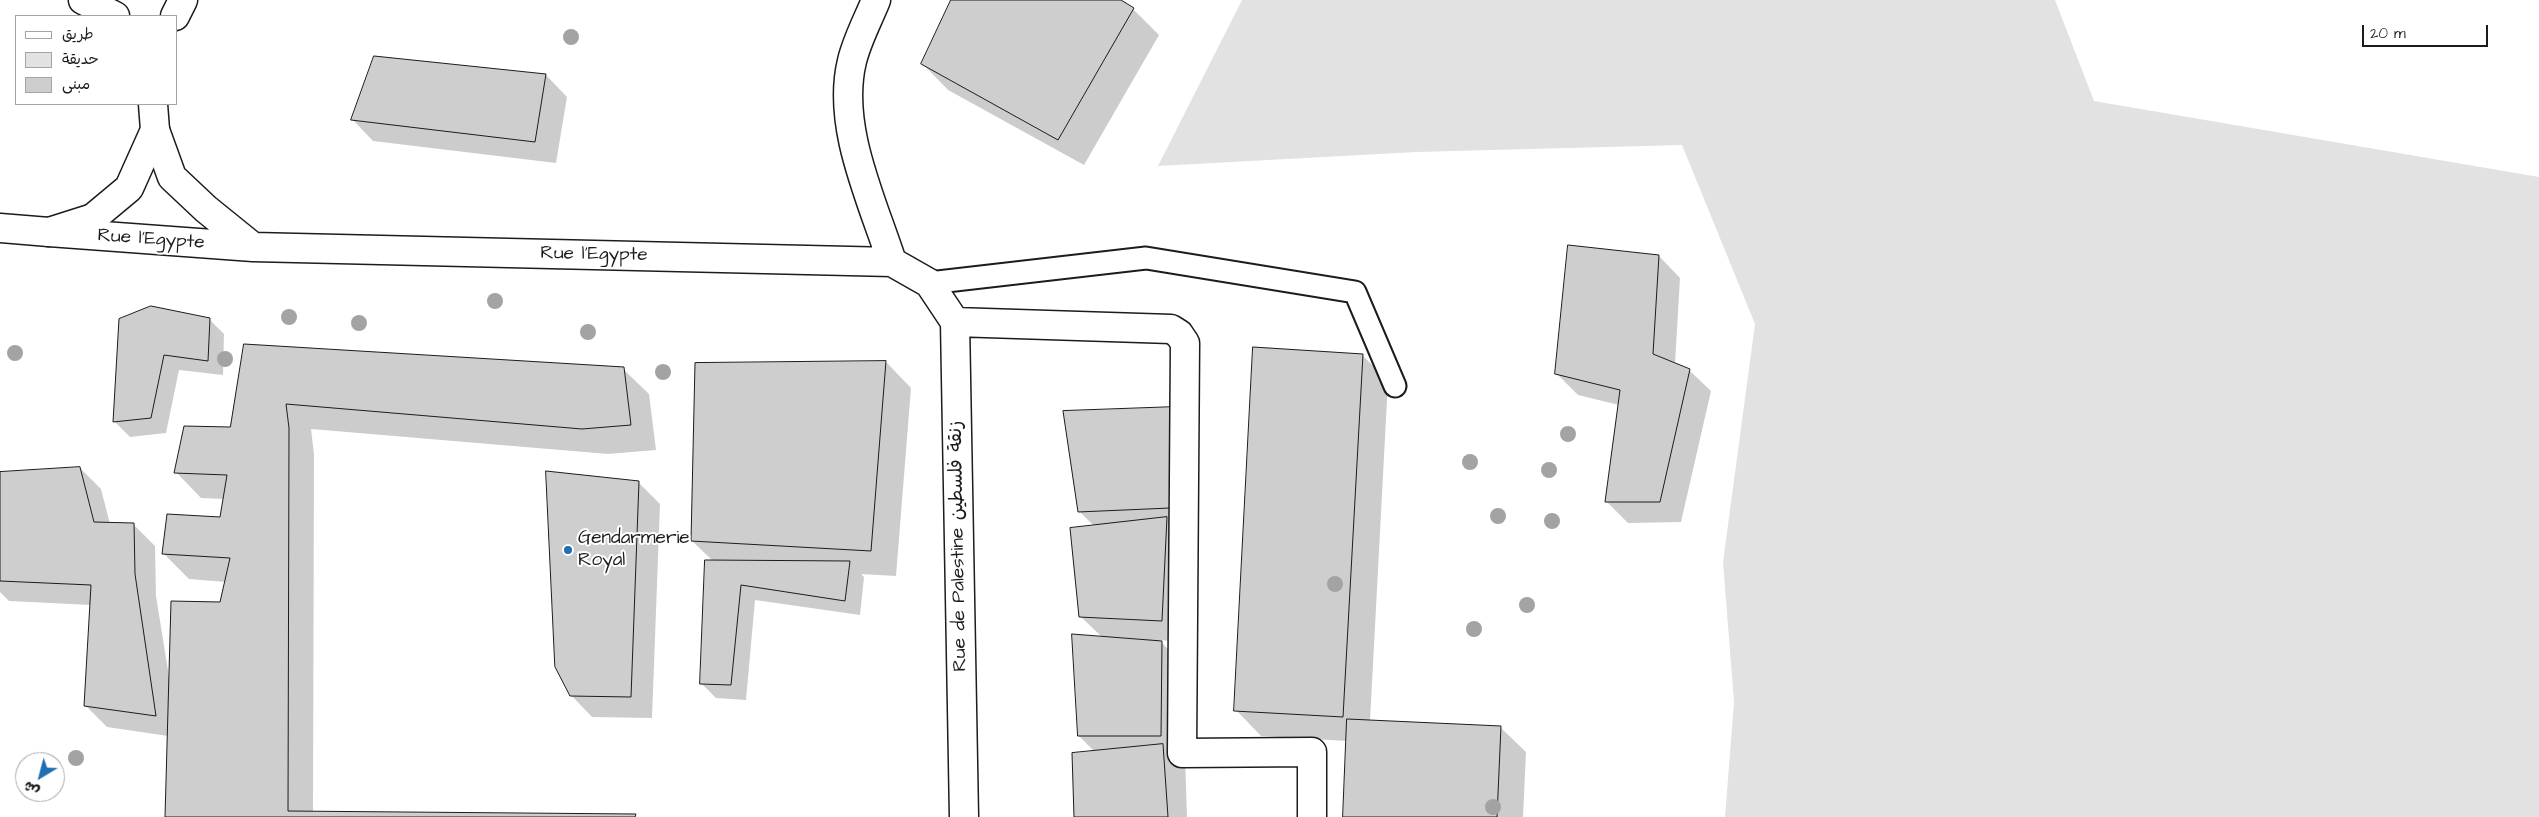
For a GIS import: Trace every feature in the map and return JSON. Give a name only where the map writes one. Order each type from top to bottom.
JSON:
[{"type":"street","points":[[83,0],[112,15]]},
{"type":"street","points":[[176,15],[183,0]]},
{"type":"street","points":[[876,0],[852,60],[847,90],[852,139],[892,262]]},
{"type":"street","points":[[49,232],[93,218],[129,188],[154,117]]},
{"type":"street","name":"Rue l'Egypte","points":[[154,117],[172,177],[206,209],[254,247]]},
{"type":"street","name":"Rue l'Egypte","points":[[0,228],[254,247],[892,262],[929,283]]},
{"type":"street","points":[[929,283],[955,322],[1170,329],[1179,334],[1185,343],[1182,753],[1312,752],[1312,817]]},
{"type":"street","name":"Rue de Palestine زنقة فلسطين","points":[[955,322],[964,817]]},
{"type":"lane","points":[[929,283],[1146,258],[1355,292],[1395,386]]},
{"type":"green space","points":[[1242,0],[2055,0],[2094,101],[2539,177],[2539,817],[1725,817],[1734,702],[1723,562],[1755,324],[1682,145],[1416,152],[1158,166]]},
{"type":"building","points":[[951,0],[1121,0],[1134,8],[1058,140],[921,64]]},
{"type":"building","points":[[374,56],[546,74],[535,142],[351,120]]},
{"type":"building","points":[[1568,245],[1659,255],[1653,354],[1690,369],[1660,502],[1605,502],[1620,390],[1555,374]]},
{"type":"building","points":[[151,306],[210,318],[208,361],[164,355],[151,418],[113,422],[119,319]]},
{"type":"building","points":[[244,344],[624,367],[631,425],[582,429],[286,404],[289,428],[288,811],[636,814],[635,817],[165,817],[171,601],[220,602],[230,558],[162,554],[167,514],[220,517],[227,475],[174,473],[184,426],[230,427]]},
{"type":"building","points":[[1253,347],[1363,354],[1343,717],[1234,711]]},
{"type":"building","points":[[886,361],[871,551],[691,541],[695,363]]},
{"type":"building","points":[[1175,407],[1170,508],[1078,512],[1063,411]]},
{"type":"building","points":[[80,467],[94,522],[134,523],[135,574],[156,716],[84,706],[91,585],[0,581],[0,472]]},
{"type":"building","points":[[546,471],[639,481],[631,697],[570,696],[555,667]]},
{"type":"building","points":[[1167,517],[1162,621],[1079,617],[1070,528]]},
{"type":"building","points":[[705,560],[850,561],[845,601],[741,585],[731,685],[700,684]]},
{"type":"building","points":[[1072,634],[1162,641],[1161,736],[1078,736]]},
{"type":"building","points":[[1347,719],[1501,726],[1497,817],[1343,817]]},
{"type":"building","points":[[1163,744],[1168,817],[1074,817],[1072,753]]},
{"type":"place","name":"Gendarmerie Royal","points":[[568,550]]}]
